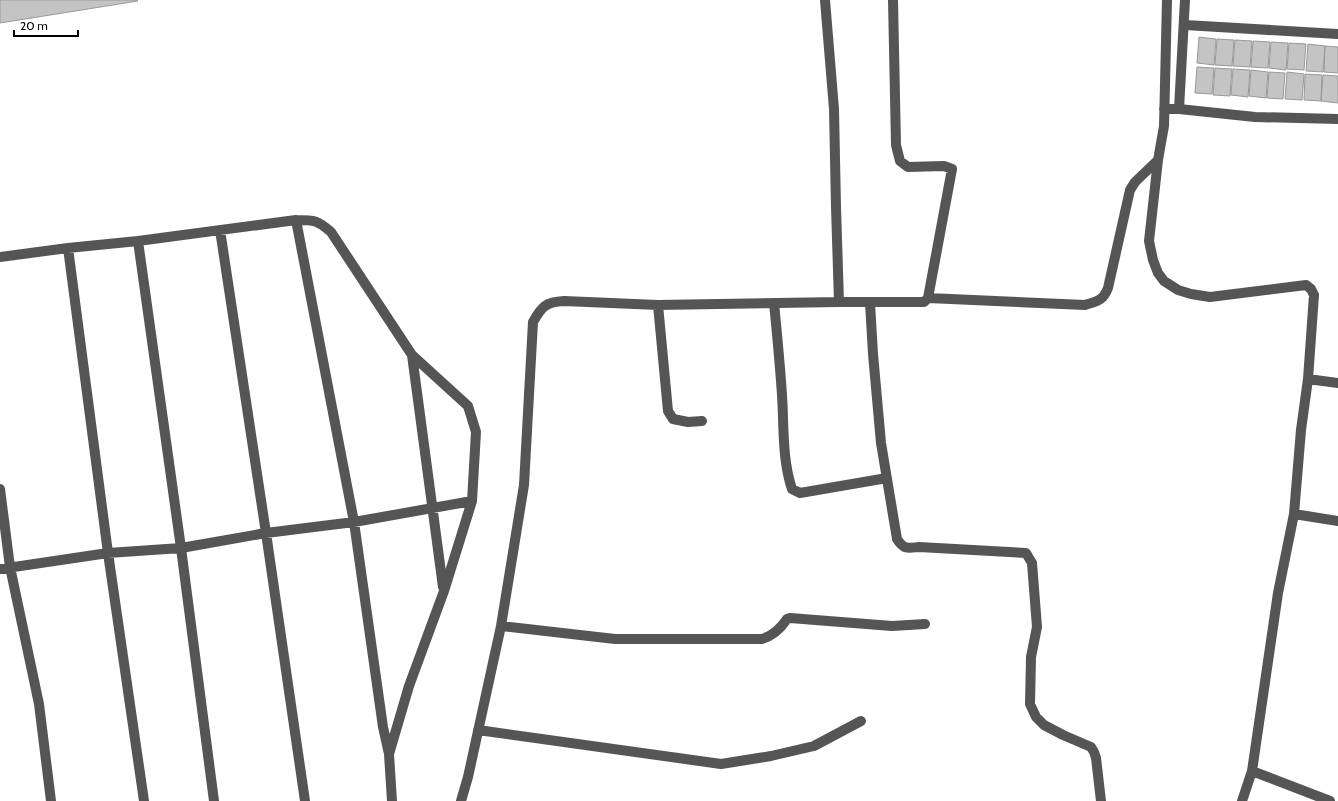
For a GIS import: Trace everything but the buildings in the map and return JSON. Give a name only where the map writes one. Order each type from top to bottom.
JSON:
[{"type":"street","points":[[825,0],[834,109],[839,302]]},
{"type":"street","points":[[461,801],[468,777],[501,626],[524,485],[533,322],[540,308],[553,302],[564,301],[658,305],[924,302],[928,298],[952,169],[944,166],[908,167],[900,161],[896,145],[893,0]]},
{"type":"street","points":[[1167,0],[1164,126],[1158,160],[1150,241],[1153,260],[1158,273],[1164,281],[1178,290],[1210,297],[1306,285],[1311,289],[1314,295],[1308,379],[1301,430],[1294,514],[1278,593],[1252,771],[1242,801]]},
{"type":"street","points":[[1179,109],[1185,25],[1185,0]]},
{"type":"street","points":[[1185,25],[1338,34]]},
{"type":"street","points":[[1164,109],[1179,109],[1255,117],[1338,119]]},
{"type":"street","points":[[928,298],[1085,305],[1098,301],[1105,296],[1108,288],[1130,190],[1135,182],[1158,160]]},
{"type":"street","points":[[296,220],[354,522],[383,727],[389,754],[392,801]]},
{"type":"street","points":[[0,257],[138,241],[296,220],[313,220],[331,232],[412,355],[468,406],[476,432],[476,454],[472,501],[444,591],[409,686],[389,754]]},
{"type":"street","points":[[220,230],[305,801]]},
{"type":"street","points":[[138,241],[181,548],[214,801]]},
{"type":"street","points":[[68,248],[108,553],[144,801]]},
{"type":"street","points":[[774,303],[782,395],[783,431],[789,480],[792,489],[800,493],[887,478]]},
{"type":"street","points":[[870,303],[881,443],[897,539],[906,549],[920,547],[1026,553],[1032,563],[1037,627],[1031,657],[1030,704],[1036,717],[1044,725],[1091,747],[1096,758],[1101,801]]},
{"type":"street","points":[[658,305],[668,411],[673,419],[688,422],[702,421]]},
{"type":"street","points":[[412,355],[444,591]]},
{"type":"street","points":[[1308,379],[1338,383]]},
{"type":"street","points":[[0,489],[5,568],[39,704],[51,801]]},
{"type":"street","points":[[5,568],[108,553],[181,548],[266,533],[354,522],[472,501]]},
{"type":"street","points":[[1294,514],[1338,521]]},
{"type":"street","points":[[501,626],[623,639],[762,638],[769,637],[787,619],[790,618],[892,626],[925,624]]},
{"type":"street","points":[[478,730],[721,764],[771,756],[814,746],[861,722]]},
{"type":"street","points":[[1252,771],[1330,801]]}]
